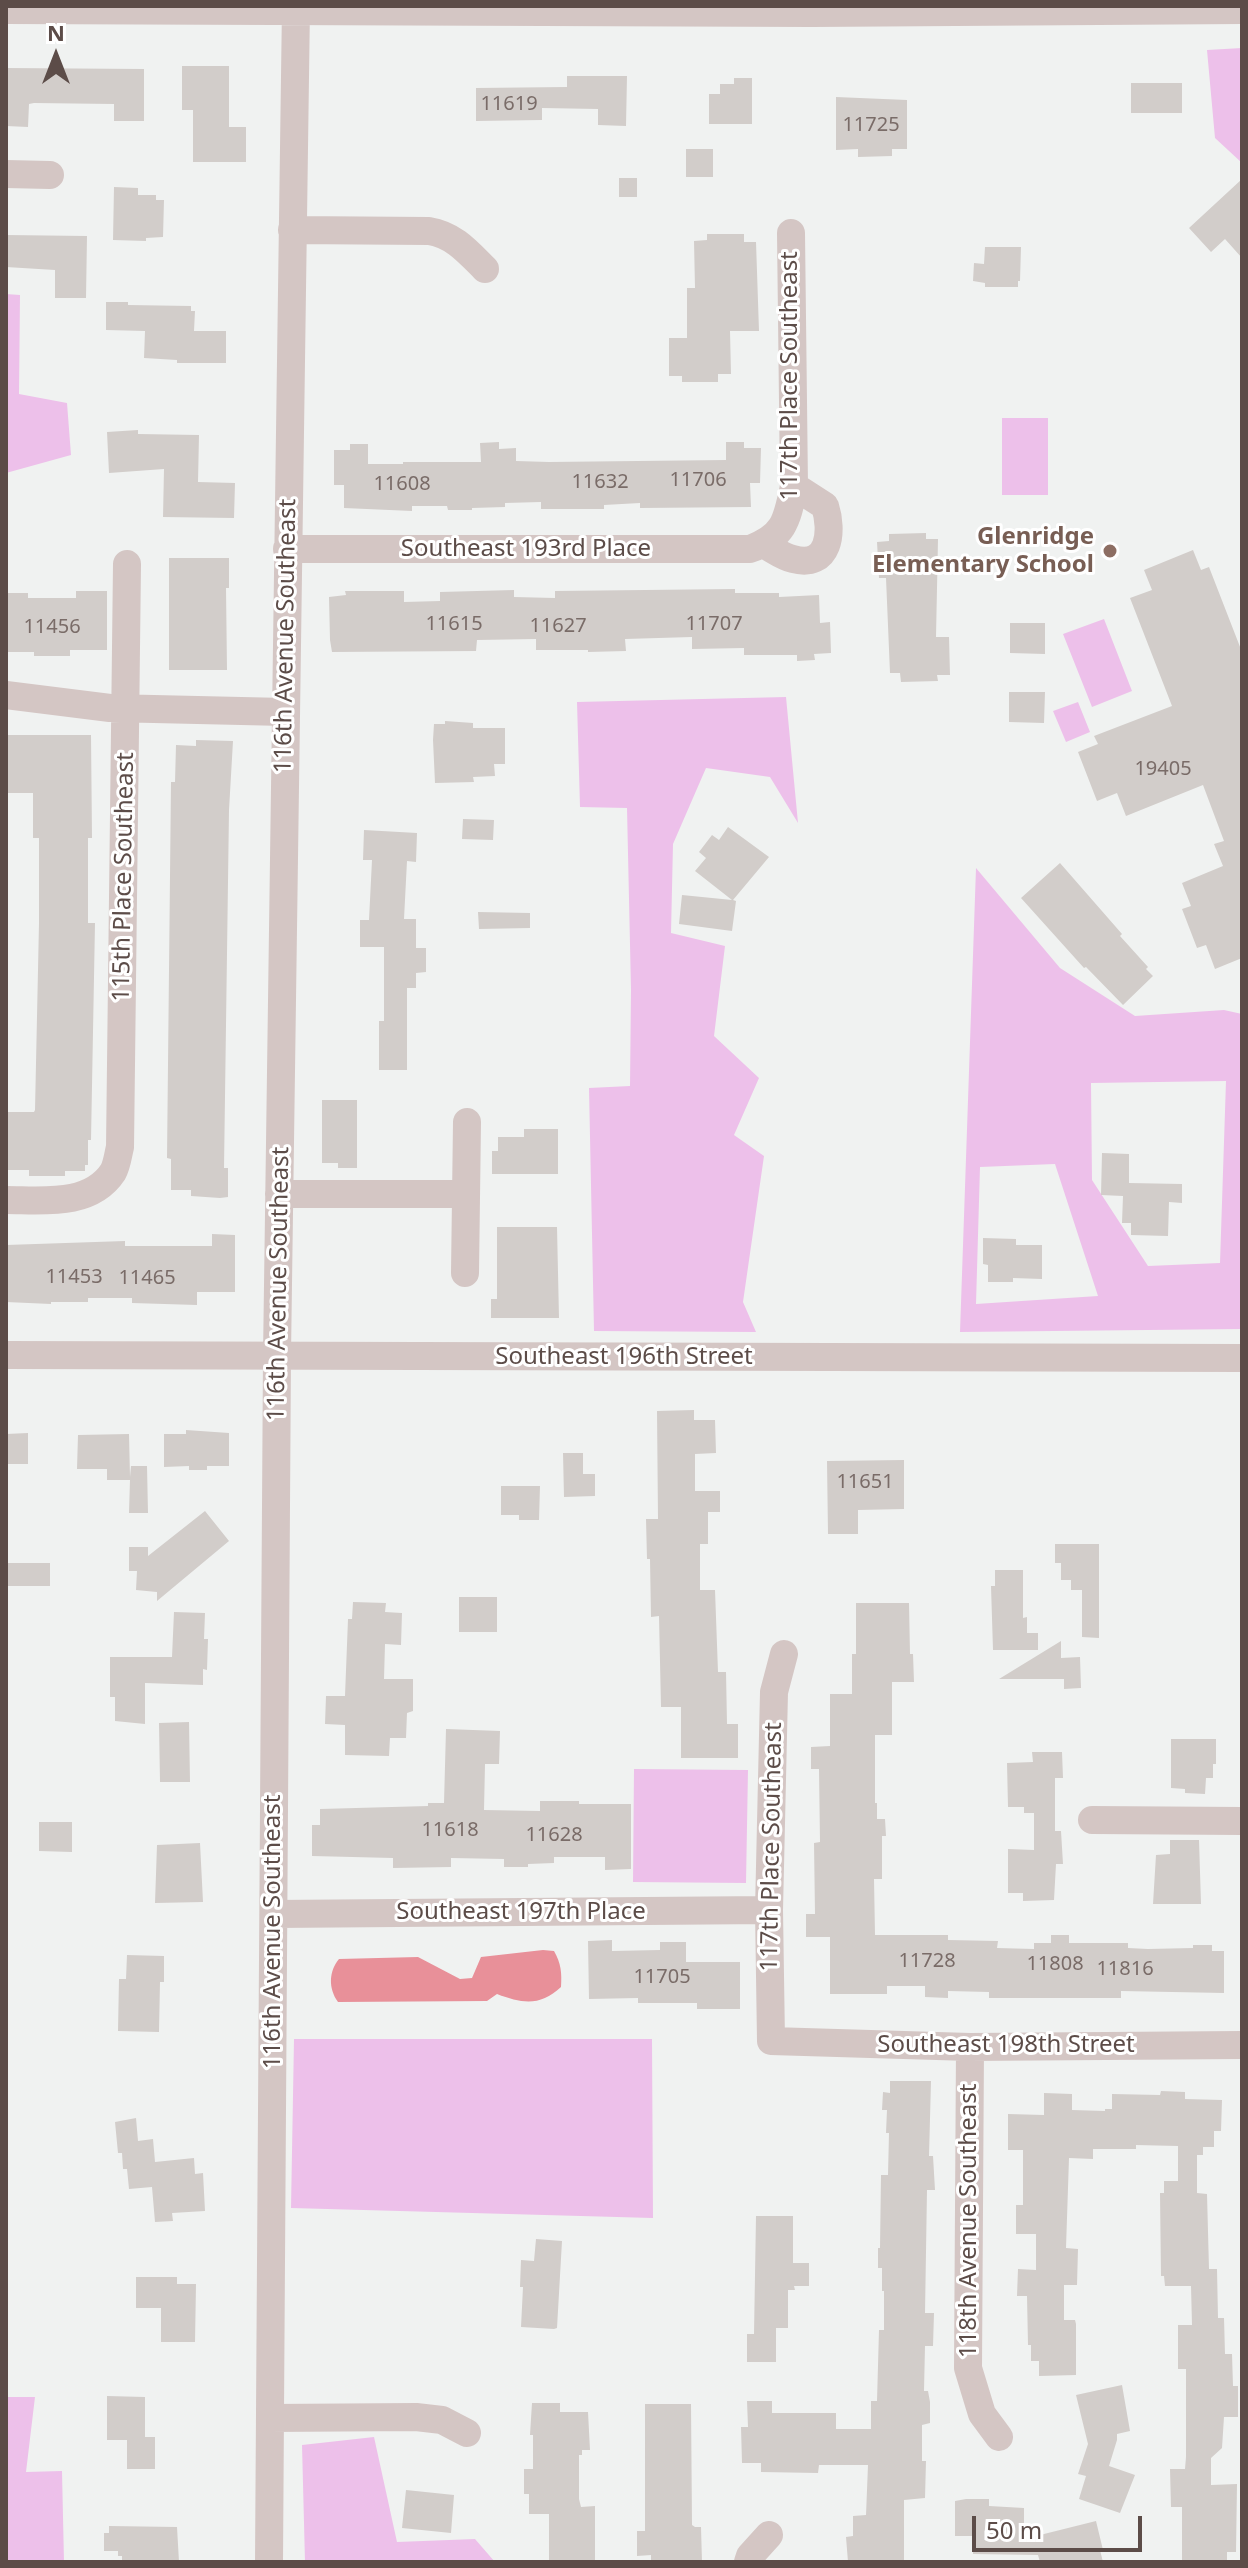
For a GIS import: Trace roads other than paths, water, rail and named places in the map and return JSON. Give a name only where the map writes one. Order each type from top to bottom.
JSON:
[{"type":"street","name":"116th Avenue Southeast","points":[[269,2562],[277,1355],[296,9]]},
{"type":"street","points":[[6,10],[1242,10]]},
{"type":"street","points":[[6,174],[50,175]]},
{"type":"street","points":[[292,230],[443,233],[485,269]]},
{"type":"street","name":"117th Place Southeast","points":[[763,544],[774,537],[787,520],[794,486],[791,233]]},
{"type":"street","points":[[763,544],[791,559],[812,560],[823,550],[830,529],[825,506],[794,486]]},
{"type":"street","name":"Southeast 193rd Place","points":[[287,549],[750,549],[763,544]]},
{"type":"street","name":"115th Place Southeast","points":[[6,1200],[68,1199],[87,1194],[102,1184],[115,1169],[120,1147],[127,564]]},
{"type":"street","points":[[6,695],[126,708],[285,712]]},
{"type":"street","points":[[465,1273],[467,1122]]},
{"type":"street","points":[[279,1194],[466,1194]]},
{"type":"street","name":"Southeast 196th Street","points":[[6,1355],[1242,1358]]},
{"type":"street","name":"117th Place Southeast","points":[[771,2041],[769,1910],[774,1692],[784,1654]]},
{"type":"street","points":[[1092,1820],[1242,1821]]},
{"type":"street","name":"Southeast 197th Place","points":[[274,1914],[769,1910]]},
{"type":"street","name":"Southeast 198th Street","points":[[771,2041],[970,2047],[1242,2045]]},
{"type":"street","name":"118th Avenue Southeast","points":[[970,2047],[968,2368],[982,2414],[999,2437]]},
{"type":"street","points":[[270,2418],[416,2417],[442,2420],[467,2433]]},
{"type":"street","points":[[748,2562],[769,2535]]},
{"type":"place","name":"Glenridge Elementary School","points":[[1110,551]]}]
